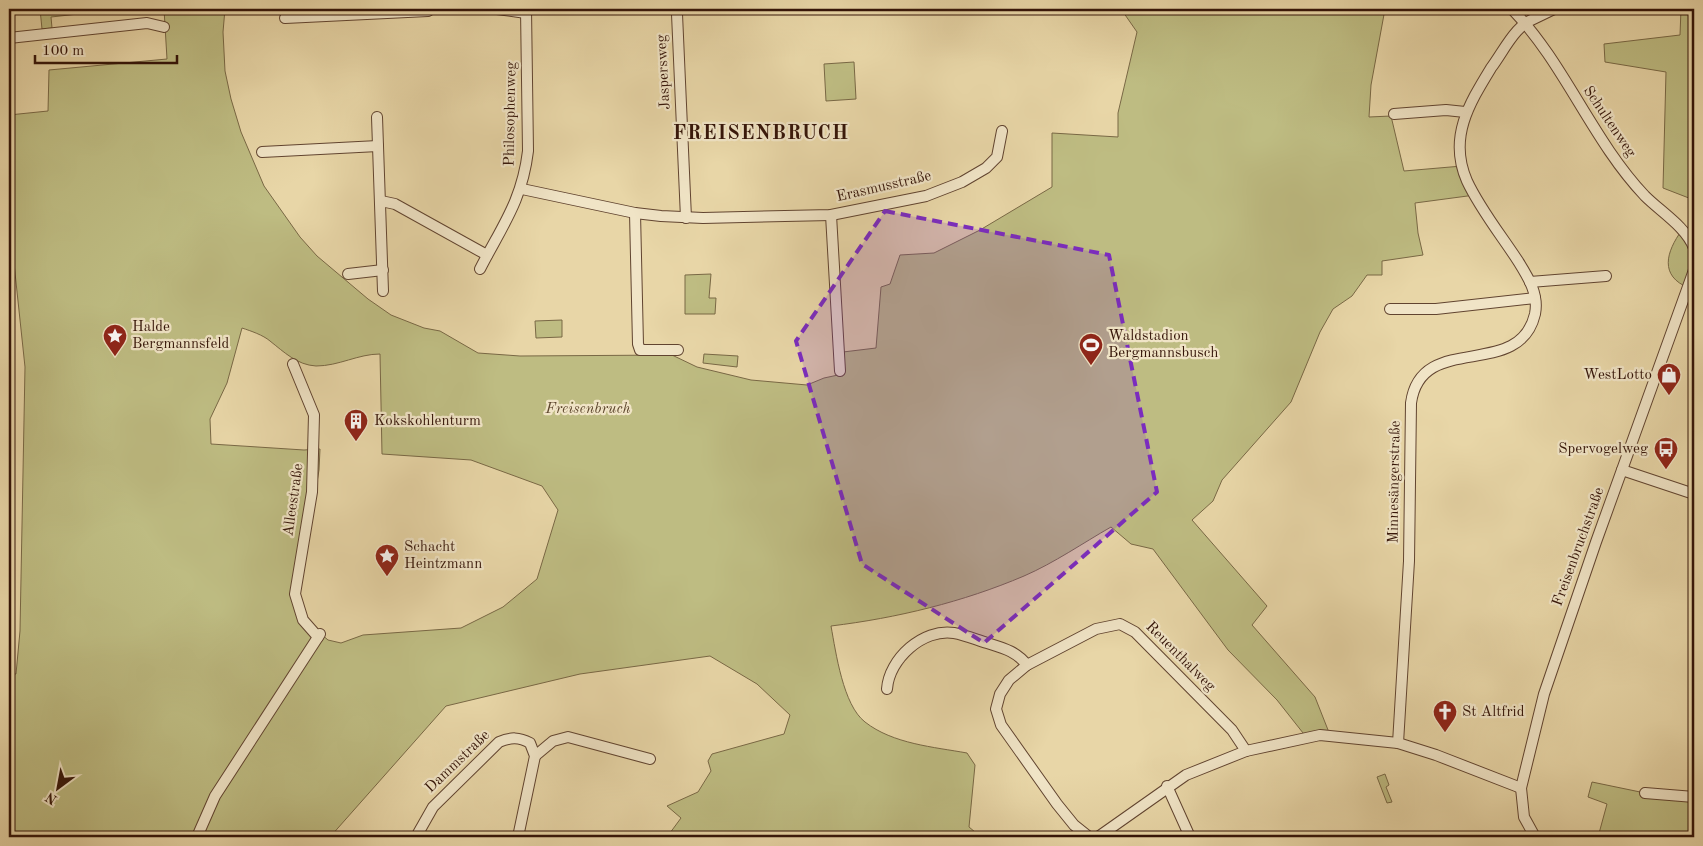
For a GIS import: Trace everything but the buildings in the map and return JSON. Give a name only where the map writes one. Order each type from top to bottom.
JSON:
[{"type":"street","points":[[285,18],[428,11],[431,9]]},
{"type":"street","points":[[497,9],[526,11]]},
{"type":"street","name":"Schultenweg","points":[[1512,9],[1545,50],[1579,106],[1624,170],[1638,188],[1682,230],[1693,246]]},
{"type":"street","points":[[1525,23],[1554,9]]},
{"type":"street","name":"Philosophenweg","points":[[480,269],[522,189],[528,151],[526,11]]},
{"type":"street","name":"Jaspersweg","points":[[677,14],[686,218]]},
{"type":"street","points":[[9,38],[147,23],[164,27]]},
{"type":"street","name":"Minnesängerstraße","points":[[1398,744],[1409,561],[1411,403],[1414,389],[1423,375],[1435,365],[1499,352],[1514,345],[1532,324],[1536,306],[1530,282],[1466,179],[1460,148],[1465,112],[1511,38],[1525,23]]},
{"type":"street","points":[[1394,114],[1446,110],[1465,112]]},
{"type":"street","points":[[377,117],[383,291]]},
{"type":"street","name":"Erasmusstraße","points":[[522,189],[635,213],[686,218],[831,215],[926,196],[962,182],[986,168],[997,157],[1002,130]]},
{"type":"street","points":[[262,152],[378,146]]},
{"type":"street","points":[[381,201],[395,204],[487,255]]},
{"type":"street","points":[[635,213],[638,344],[640,350],[678,350]]},
{"type":"street","name":"Erasmusstraße","points":[[831,215],[840,371]]},
{"type":"street","points":[[348,274],[382,270]]},
{"type":"street","name":"Freisenbruchstraße","points":[[1535,837],[1524,817],[1521,788],[1528,754],[1556,655],[1694,270]]},
{"type":"street","points":[[1530,282],[1606,276]]},
{"type":"street","points":[[1390,309],[1436,308],[1535,298]]},
{"type":"street","name":"Alleestraße","points":[[198,837],[215,796],[319,636],[303,620],[295,594],[312,492],[314,415],[293,364]]},
{"type":"street","points":[[1622,470],[1694,494]]},
{"type":"street","name":"Reuenthalweg","points":[[1089,837],[1074,825],[1057,804],[1000,725],[996,709],[1000,694],[1009,680],[1027,665],[1096,628],[1120,624],[1141,638],[1232,730],[1246,751]]},
{"type":"street","points":[[887,689],[888,678],[906,651],[921,639],[935,634],[953,633],[1008,649],[1020,656],[1027,665]]},
{"type":"street","points":[[1098,837],[1167,786],[1186,775],[1246,751],[1322,735],[1398,744],[1436,755],[1521,788]]},
{"type":"street","points":[[518,837],[535,756],[553,741],[568,737],[650,759]]},
{"type":"street","name":"Dammstraße","points":[[416,837],[433,807],[499,742],[509,738],[523,739],[530,743],[535,756]]},
{"type":"street","points":[[1167,786],[1190,837]]},
{"type":"street","points":[[1644,792],[1694,797]]},
{"type":"highlighted area","points":[[885,211],[1109,255],[1157,492],[984,643],[862,564],[796,341]]},
{"type":"green space","points":[[40,9],[124,9],[51,17],[52,28],[42,29]]},
{"type":"green space","name":"Freisenbruch","points":[[164,9],[225,9],[223,32],[225,71],[231,99],[241,132],[264,186],[300,237],[317,256],[368,299],[391,315],[424,328],[440,331],[478,353],[520,356],[672,355],[697,367],[751,380],[807,385],[838,375],[843,352],[876,348],[881,287],[890,284],[900,255],[934,253],[980,230],[1052,187],[1052,133],[1118,137],[1118,113],[1137,32],[1121,9],[1385,9],[1371,85],[1369,117],[1391,116],[1404,171],[1462,166],[1475,195],[1415,203],[1418,233],[1423,255],[1382,261],[1382,275],[1367,275],[1352,296],[1333,309],[1320,332],[1291,402],[1222,480],[1213,501],[1192,520],[1267,606],[1252,625],[1315,697],[1330,735],[1307,738],[1277,700],[1228,650],[1153,549],[1131,544],[1111,527],[1035,571],[977,594],[905,614],[831,626],[838,664],[846,691],[857,714],[865,722],[888,735],[914,744],[967,753],[975,765],[969,827],[981,837],[667,837],[681,818],[667,806],[698,792],[711,771],[708,761],[712,754],[784,734],[790,715],[757,684],[710,656],[580,674],[446,706],[330,837],[9,837],[9,674],[16,674],[20,631],[25,367],[9,216],[9,115],[48,111],[49,70],[167,59]],"holes":[[[242,328],[257,333],[291,357],[309,365],[324,365],[380,354],[382,454],[471,460],[542,486],[558,510],[537,579],[503,607],[461,628],[363,635],[341,643],[328,640],[313,627],[300,604],[299,593],[319,470],[320,449],[304,450],[211,444],[210,419],[227,383]]]},
{"type":"green space","points":[[1681,9],[1691,9],[1691,30],[1694,31],[1694,200],[1663,188],[1666,72],[1605,62],[1604,44],[1680,35]]},
{"type":"green space","points":[[854,62],[856,99],[826,101],[824,64]]},
{"type":"green space","points":[[1694,228],[1694,269],[1689,288],[1679,283],[1673,277],[1668,263],[1676,238],[1682,230],[1688,237]]},
{"type":"green space","points":[[711,274],[709,298],[716,298],[715,314],[685,314],[685,275]]},
{"type":"green space","points":[[562,320],[562,337],[536,338],[535,321]]},
{"type":"green space","points":[[704,354],[738,356],[737,367],[703,363]]},
{"type":"green space","points":[[1385,774],[1389,785],[1386,787],[1392,802],[1387,803],[1377,777]]},
{"type":"green space","points":[[1592,782],[1645,793],[1694,797],[1694,837],[1598,837],[1607,804],[1588,797]]},
{"type":"place","name":"Halde Bergmannsfeld","points":[[115,357]]},
{"type":"place","name":"Waldstadion Bergmannsbusch","points":[[1091,366]]},
{"type":"place","name":"WestLotto","points":[[1669,396]]},
{"type":"place","name":"Kokskohlenturm","points":[[356,442]]},
{"type":"place","name":"Spervogelweg","points":[[1666,470]]},
{"type":"place","name":"Schacht Heintzmann","points":[[387,577]]},
{"type":"place","name":"St Altfrid","points":[[1445,733]]},
{"type":"district","name":"FREISENBRUCH","points":[[761,134]]}]
